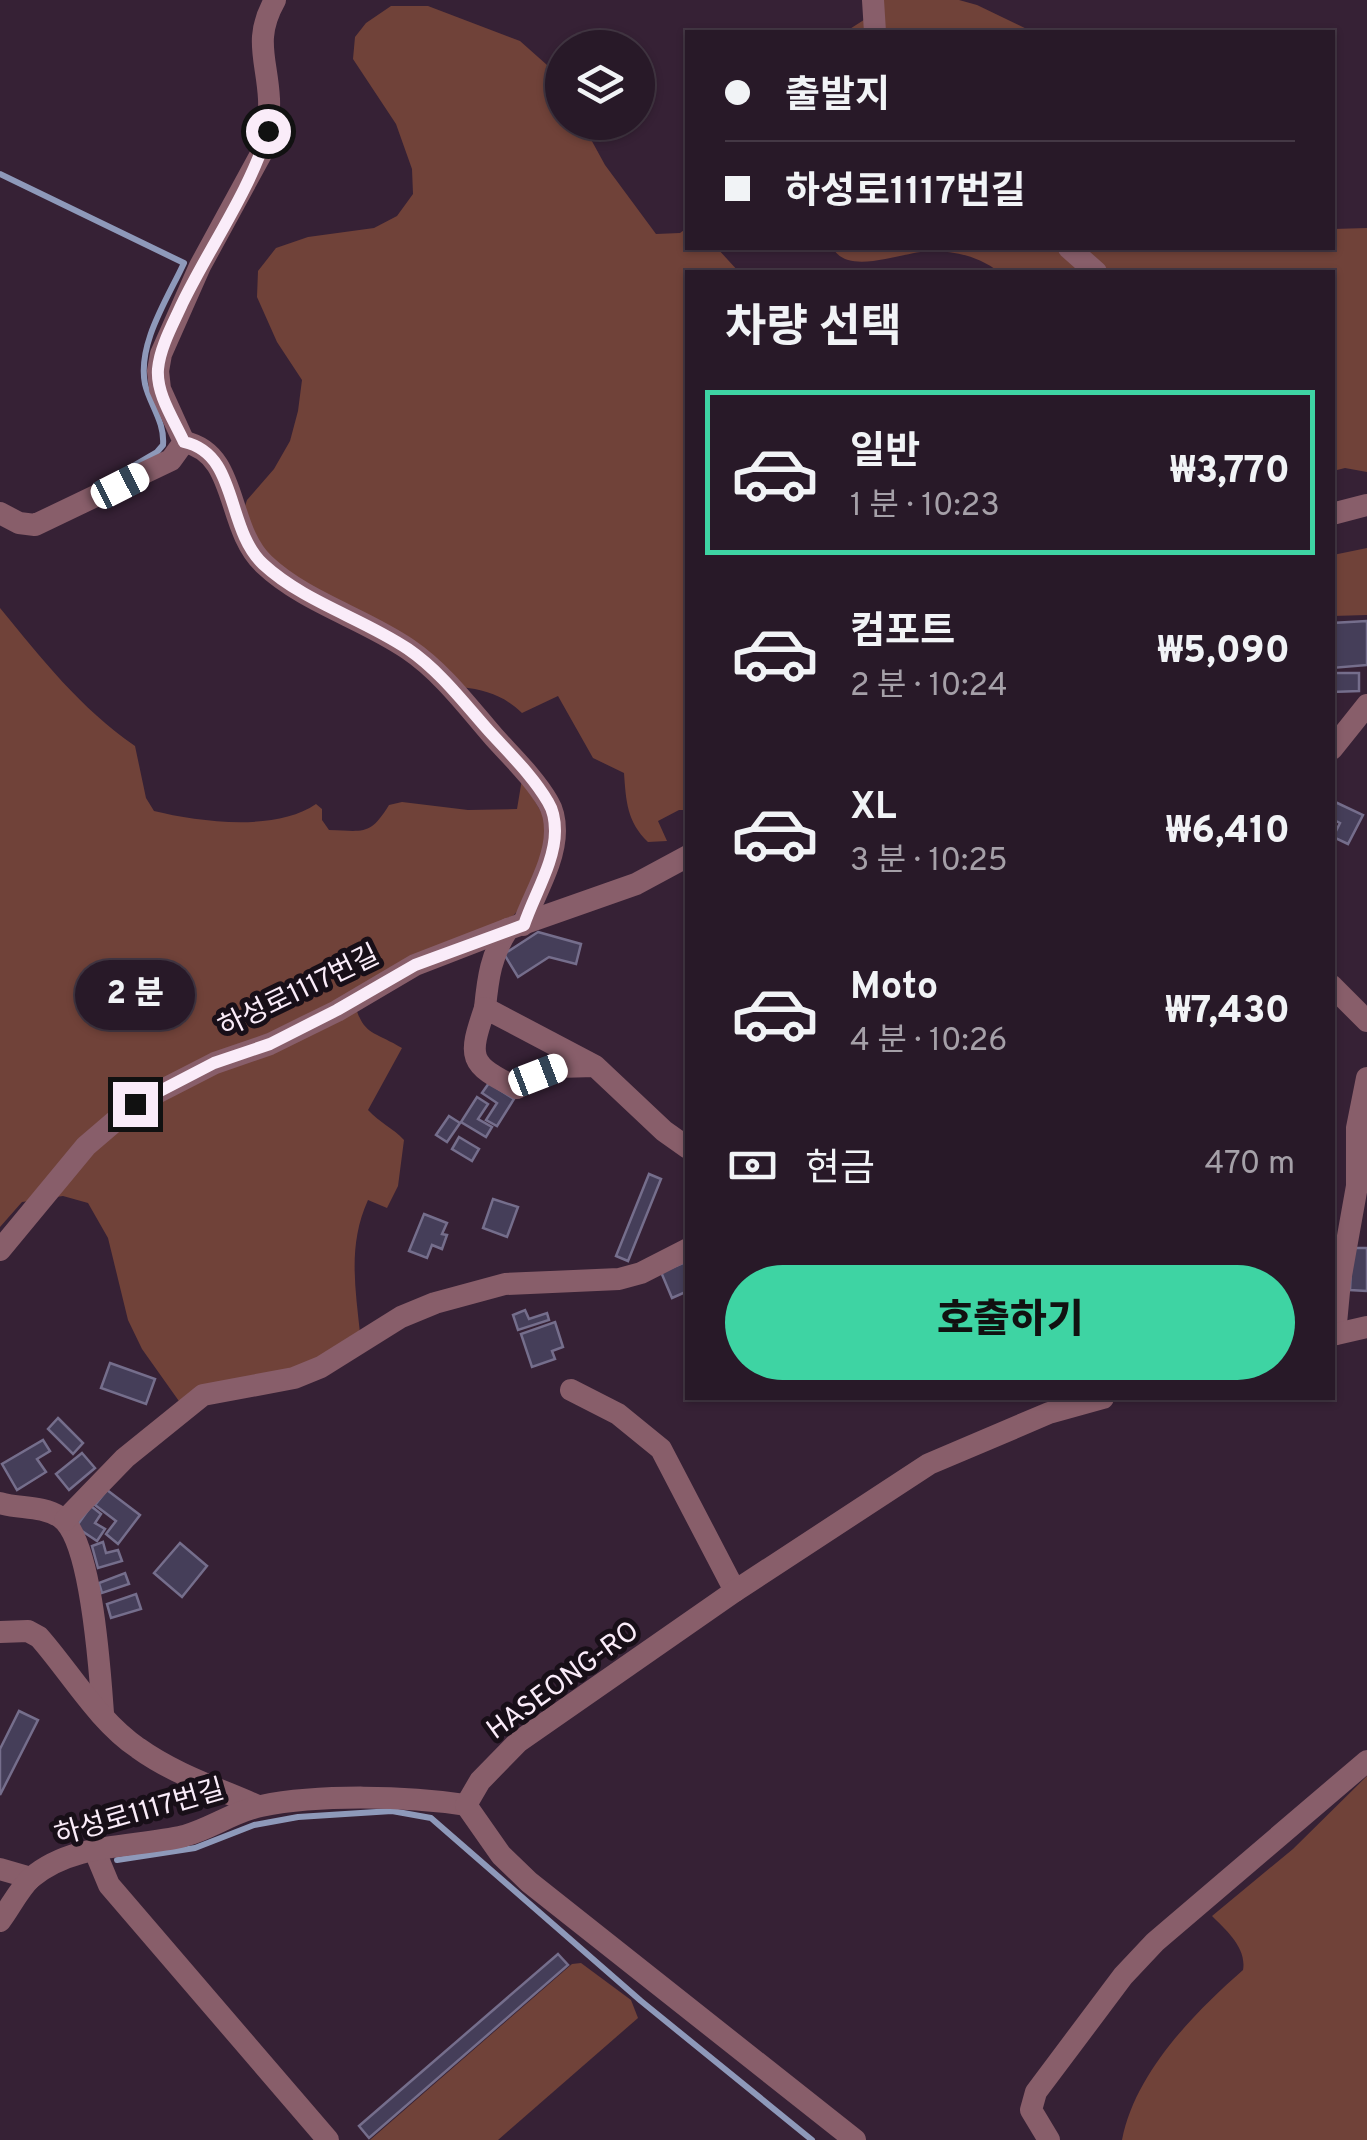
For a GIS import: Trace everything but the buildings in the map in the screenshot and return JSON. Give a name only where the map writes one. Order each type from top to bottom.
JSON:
[{"type":"street","points":[[184,442],[160,389],[158,371],[179,311],[261,154],[268,131],[269,99],[261,42],[265,18],[275,0]]},
{"type":"street","points":[[872,0],[875,30]]},
{"type":"street","points":[[1072,250],[1094,270]]},
{"type":"street","points":[[0,513],[19,524],[35,525],[171,460],[184,442]]},
{"type":"street","points":[[184,442],[213,457],[227,485],[242,534],[259,560],[285,582],[426,662],[549,802],[554,817],[554,847],[516,927],[496,948],[473,1054],[480,1067],[517,1088],[557,1068],[596,1066]]},
{"type":"street","points":[[1335,513],[1367,505]]},
{"type":"street","points":[[1335,746],[1367,705]]},
{"type":"street","name":"하성로1117번길","points":[[0,1250],[86,1146],[135,1104],[214,1063],[270,1044],[415,965],[636,884],[685,858]]},
{"type":"street","points":[[1335,989],[1367,1020]]},
{"type":"street","points":[[485,1008],[596,1066],[685,1146]]},
{"type":"street","points":[[1335,1326],[1356,1186],[1357,1128],[1367,1078]]},
{"type":"street","points":[[65,1520],[132,1452],[203,1394],[294,1378],[401,1317],[435,1303],[504,1284],[619,1279],[640,1273],[685,1250]]},
{"type":"street","points":[[1335,1335],[1367,1327]]},
{"type":"street","points":[[570,1390],[618,1414],[660,1450],[735,1591]]},
{"type":"street","name":"HASEONG-RO","points":[[466,1806],[480,1781],[518,1742],[735,1591],[928,1464],[1047,1405],[1086,1400]]},
{"type":"street","points":[[0,1504],[30,1506],[65,1520],[76,1542],[87,1578],[103,1713]]},
{"type":"street","name":"하성로1117번길","points":[[0,1632],[28,1631],[38,1637],[84,1695],[135,1747],[258,1806]]},
{"type":"street","points":[[1049,2140],[1031,2110],[1036,2092],[1123,1976],[1154,1942],[1367,1761]]},
{"type":"street","name":"하성로1117번길","points":[[0,1921],[31,1878],[78,1854],[182,1836],[216,1826],[258,1806],[424,1798],[466,1806]]},
{"type":"street","points":[[466,1806],[501,1854],[529,1882],[854,2140]]},
{"type":"street","points":[[94,1850],[109,1885],[328,2140]]},
{"type":"street","points":[[0,1870],[31,1878]]},
{"type":"shaded area","points":[[879,0],[959,0],[1029,30],[848,30],[867,18]]},
{"type":"shaded area","points":[[391,6],[428,6],[520,41],[545,63],[545,140],[591,140],[656,234],[685,229],[685,250],[719,250],[737,270],[685,270],[685,810],[658,821],[667,841],[648,842],[641,834],[629,810],[624,773],[593,758],[558,696],[522,713],[494,694],[461,687],[285,573],[262,553],[242,515],[247,500],[274,469],[290,441],[302,380],[277,342],[257,297],[258,271],[276,248],[308,237],[374,228],[397,216],[413,194],[412,169],[396,124],[353,59],[355,37],[366,23]]},
{"type":"shaded area","points":[[1367,228],[1367,472],[1335,470],[1335,270],[996,270],[976,259],[949,252],[920,252],[863,262],[851,261],[835,250],[1335,250],[1335,229]]},
{"type":"shaded area","points":[[1367,548],[1367,615],[1335,616],[1335,555]]},
{"type":"shaded area","points":[[0,608],[79,699],[135,746],[146,798],[154,811],[237,822],[280,818],[316,804],[322,809],[322,820],[329,830],[358,831],[377,822],[389,805],[402,802],[468,810],[517,809],[522,779],[551,829],[522,905],[514,915],[352,995],[364,1025],[402,1048],[368,1110],[404,1140],[398,1186],[387,1208],[368,1200],[358,1233],[355,1265],[360,1333],[311,1364],[181,1404],[142,1349],[128,1320],[108,1238],[88,1203],[63,1196],[22,1202],[0,1227]]},
{"type":"shaded area","points":[[1367,1776],[1367,2140],[1122,2140],[1139,2091],[1153,2068],[1186,2025],[1243,1970],[1239,1947],[1212,1916],[1293,1849]]},
{"type":"shaded area","points":[[581,1963],[631,2000],[638,2018],[498,2140],[370,2140],[572,1964]]},
{"type":"waterway","points":[[0,174],[184,263],[145,353],[145,384],[160,421],[163,445],[133,466]]},
{"type":"waterway","points":[[117,1860],[195,1848],[254,1825],[298,1817],[392,1811],[431,1818],[641,2001],[812,2140]]},
{"type":"route","points":[[135,1104],[214,1063],[270,1044],[415,965],[524,925],[554,847],[554,817],[549,802],[426,662],[285,582],[259,560],[246,544],[223,474],[206,450],[184,442],[160,389],[161,354],[172,326],[200,266],[249,181],[268,131]]}]
